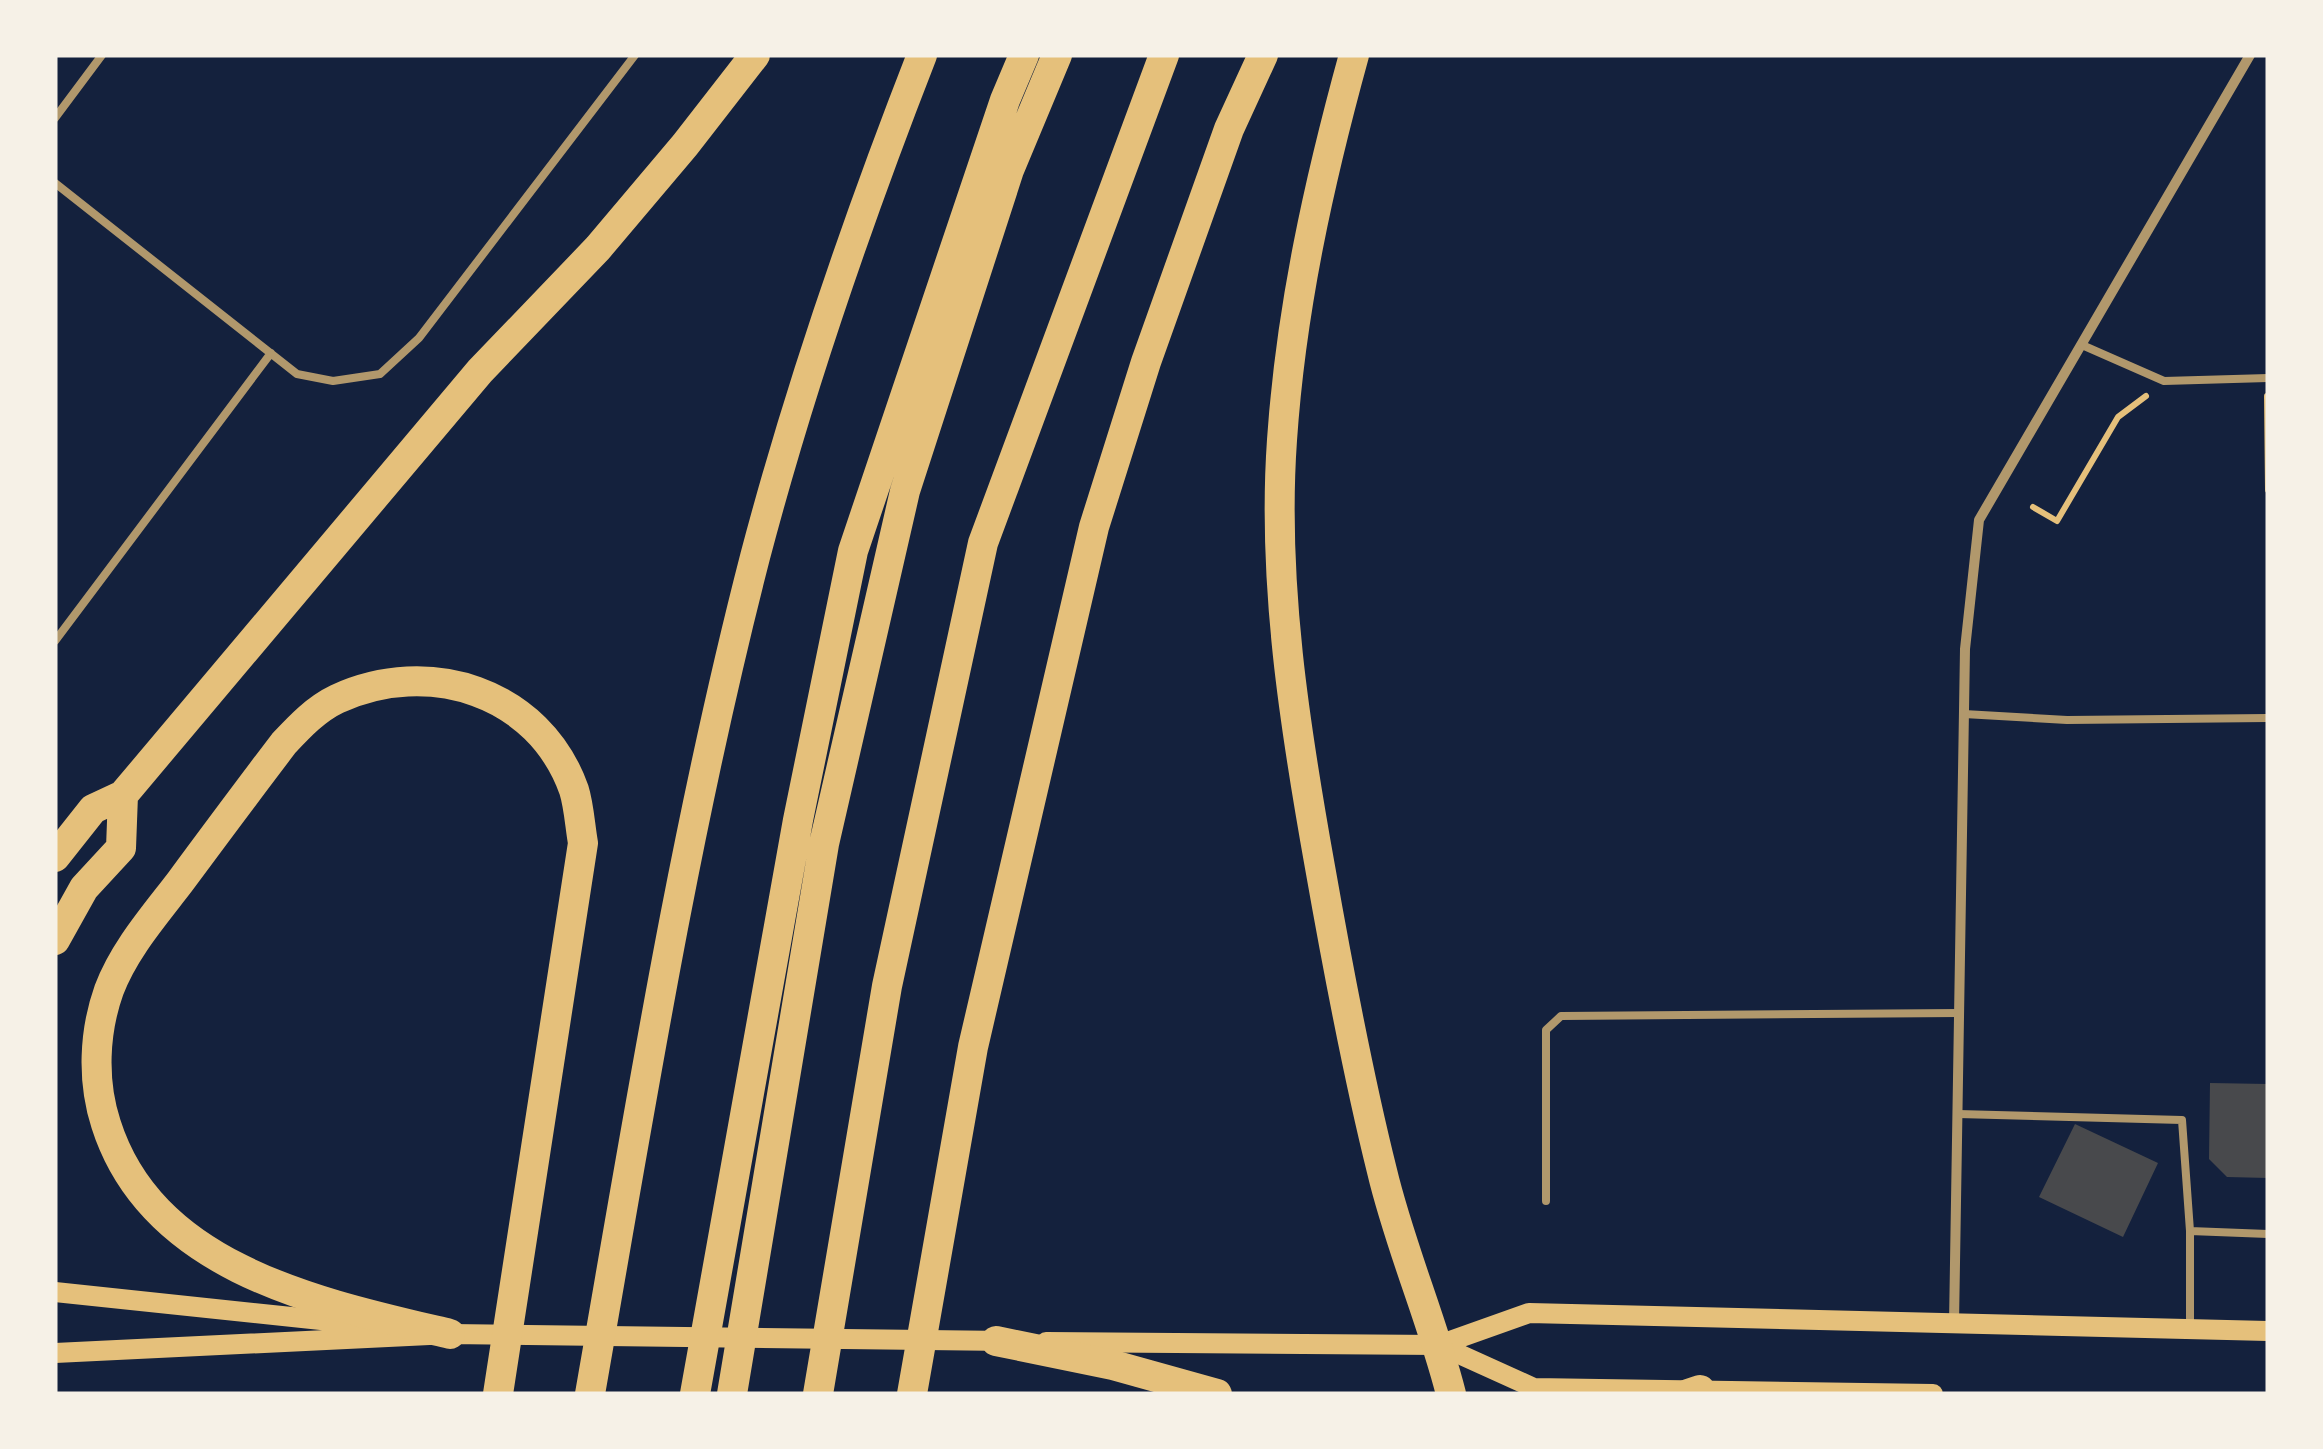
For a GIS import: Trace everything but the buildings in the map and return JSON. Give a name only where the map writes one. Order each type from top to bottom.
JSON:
[{"type":"highway","points":[[55,857],[93,809],[122,795],[480,371],[598,248],[755,55]]},
{"type":"highway","points":[[590,1394],[676,916],[712,736],[751,574],[807,376],[865,200],[922,55]]},
{"type":"highway","points":[[695,1394],[798,820],[854,552],[1005,100],[1024,55]]},
{"type":"highway","points":[[732,1394],[824,844],[905,490],[1009,170],[1057,55]]},
{"type":"highway","points":[[818,1394],[886,986],[983,544],[1164,55]]},
{"type":"highway","points":[[912,1394],[973,1047],[1094,527],[1146,362],[1228,129],[1263,55]]},
{"type":"highway","points":[[1354,55],[1324,162],[1296,301],[1282,441],[1284,611],[1302,768],[1382,1173],[1451,1394]]},
{"type":"highway","points":[[450,1334],[361,1313],[288,1289],[200,1247],[162,1218],[134,1184],[113,1147],[101,1110],[96,1069],[100,1027],[110,990],[130,948],[284,743],[305,720],[334,700],[380,683],[413,680],[442,681],[478,691],[515,712],[541,735],[574,791],[583,843],[498,1394]]},
{"type":"highway","points":[[55,940],[84,888],[121,848],[122,795]]},
{"type":"highway","points":[[996,1341],[1113,1365],[1217,1394]]},
{"type":"main road","points":[[55,1292],[450,1334]]},
{"type":"main road","points":[[55,1353],[450,1334],[1438,1345],[1529,1313],[2268,1332]]},
{"type":"main road","points":[[1438,1345],[1534,1388],[1933,1394]]},
{"type":"street","points":[[1954,1324],[1964,649],[1979,520],[2250,55]]},
{"type":"lane","points":[[55,118],[102,55]]},
{"type":"lane","points":[[55,183],[297,374],[333,381],[380,374],[419,338],[636,55]]},
{"type":"lane","points":[[2082,344],[2164,381],[2268,378]]},
{"type":"lane","points":[[55,641],[272,353]]},
{"type":"lane","points":[[1964,714],[2067,720],[2268,718]]},
{"type":"lane","points":[[1546,1201],[1546,1030],[1560,1016],[1960,1013]]},
{"type":"lane","points":[[1958,1114],[2182,1120],[2190,1230],[2190,1329]]},
{"type":"lane","points":[[2190,1230],[2268,1234]]},
{"type":"path","points":[[2266,394],[2268,490]]},
{"type":"path","points":[[2033,507],[2058,521],[2118,417],[2147,396]]}]
